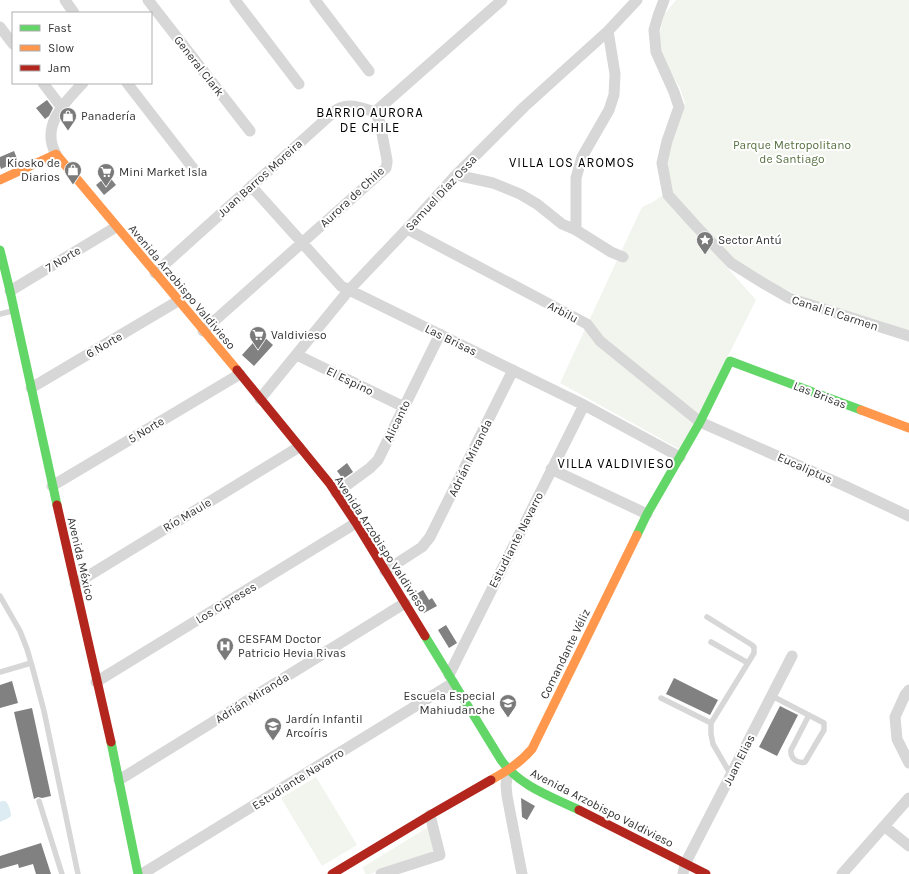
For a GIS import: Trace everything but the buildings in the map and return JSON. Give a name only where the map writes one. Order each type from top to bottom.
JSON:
[{"type":"street","points":[[65,0],[73,12]]},
{"type":"street","points":[[235,0],[298,84]]},
{"type":"street","points":[[315,0],[369,71]]},
{"type":"street","points":[[375,112],[502,0]]},
{"type":"street","name":"Samuel Díaz Ossa","points":[[260,400],[349,290],[456,175],[524,107],[608,31],[637,0]]},
{"type":"street","name":"Canal El Carmen","points":[[664,0],[654,30],[656,52],[679,107],[667,141],[662,163],[668,195],[731,263],[769,287],[789,298],[909,336]]},
{"type":"street","name":"General Clark","points":[[151,5],[250,131]]},
{"type":"street","points":[[0,26],[12,43]]},
{"type":"street","points":[[576,230],[576,178],[582,157],[609,110],[614,95],[616,74],[608,31]]},
{"type":"street","points":[[44,84],[62,108]]},
{"type":"street","points":[[0,180],[56,154],[50,140],[54,122],[62,108],[82,84]]},
{"type":"street","points":[[128,84],[196,172]]},
{"type":"street","name":"Juan Barros Moreira","points":[[155,273],[336,110],[344,106],[348,106],[375,112]]},
{"type":"street","name":"Aurora de Chile","points":[[203,331],[386,168],[388,163],[380,123],[375,112]]},
{"type":"street","name":"Avenida Arzobispo Valdivieso","points":[[56,154],[240,374],[336,493],[508,770],[532,787],[684,869],[706,874]]},
{"type":"street","points":[[456,175],[493,183],[520,194],[537,204],[562,224],[576,230],[623,258]]},
{"type":"street","name":"Las Brisas","points":[[251,186],[341,286],[513,370],[680,457]]},
{"type":"street","name":"7 Norte","points":[[10,291],[116,227]]},
{"type":"street","name":"Arbilu","points":[[407,229],[587,324],[600,341],[700,422]]},
{"type":"street","name":"Avenida México","points":[[0,250],[15,311],[52,486],[119,780],[138,874]]},
{"type":"street","name":"6 Norte","points":[[31,388],[178,301]]},
{"type":"street","name":"Alicanto","points":[[336,493],[370,468],[378,460],[440,334]]},
{"type":"street","name":"El Espino","points":[[297,355],[404,407]]},
{"type":"street","name":"Las Brisas","points":[[730,361],[909,428]]},
{"type":"street","name":"Comandante Véliz","points":[[332,874],[430,814],[508,770],[523,759],[532,749],[648,514],[700,422],[730,361]]},
{"type":"street","name":"Adrián Miranda","points":[[385,570],[422,547],[430,537],[513,370]]},
{"type":"street","name":"5 Norte","points":[[52,486],[240,374]]},
{"type":"street","name":"Estudiante Navarro","points":[[142,874],[451,679],[551,469],[584,406]]},
{"type":"street","name":"Eucaliptus","points":[[700,422],[909,516]]},
{"type":"street","name":"Río Maule","points":[[75,584],[299,447]]},
{"type":"street","points":[[551,469],[648,514]]},
{"type":"street","name":"Los Cipreses","points":[[96,682],[356,523]]},
{"type":"street","name":"Adrián Miranda","points":[[119,780],[405,603]]},
{"type":"street","name":"Juan Elias","points":[[684,869],[792,656]]},
{"type":"street","points":[[907,692],[909,710]]},
{"type":"street","points":[[907,692],[895,718],[897,739],[909,763]]},
{"type":"street","points":[[508,770],[506,785],[507,796],[522,874]]},
{"type":"street","points":[[842,874],[909,798]]},
{"type":"street","points":[[381,874],[440,855],[430,814]]},
{"type":"street","points":[[884,826],[909,846]]},
{"type":"street","points":[[351,862],[355,874]]},
{"type":"lane","points":[[0,314],[15,311]]},
{"type":"lane","points":[[0,596],[20,631],[32,663],[44,711],[78,874]]},
{"type":"lane","points":[[707,617],[754,647],[754,653],[711,723],[713,744],[731,775]]},
{"type":"lane","points":[[710,642],[748,663]]},
{"type":"lane","points":[[0,672],[32,663]]},
{"type":"lane","points":[[772,696],[809,715],[824,723],[824,730],[805,762],[801,763],[793,759],[791,750],[809,715]]},
{"type":"lane","points":[[661,698],[711,723]]},
{"type":"lane","points":[[39,800],[62,874]]},
{"type":"green space","name":"Parque Metropolitano de Santiago","points":[[676,0],[909,0],[909,342],[771,283],[731,257],[670,191],[665,164],[685,103],[680,88],[664,62],[658,41],[664,15]]},
{"type":"green space","points":[[663,195],[756,300],[681,450],[560,383],[642,207]]},
{"type":"green space","points":[[316,777],[357,845],[322,866],[281,798]]},
{"type":"green space","points":[[430,826],[437,852],[370,874],[365,874],[363,867]]},
{"type":"shaded area","points":[[5,801],[8,804],[11,816],[0,822],[0,802]]},
{"type":"traffic: fast","points":[[0,250],[57,505]]},
{"type":"traffic: fast","points":[[637,535],[647,514],[700,422],[730,361],[861,410]]},
{"type":"traffic: fast","points":[[425,636],[508,769],[526,784],[579,810]]},
{"type":"traffic: fast","points":[[111,742],[138,874]]},
{"type":"traffic: slow","points":[[0,180],[56,154],[237,370]]},
{"type":"traffic: slow","points":[[861,410],[909,428]]},
{"type":"traffic: slow","points":[[491,780],[513,766],[532,749],[637,535]]},
{"type":"traffic: jam","points":[[237,370],[330,484],[356,523],[425,636]]},
{"type":"traffic: jam","points":[[57,505],[111,742]]},
{"type":"traffic: jam","points":[[332,874],[491,780]]},
{"type":"traffic: jam","points":[[579,810],[706,874]]},
{"type":"place","name":"Panadería","points":[[68,131]]},
{"type":"place","name":"Kiosko de Diarios","points":[[73,185]]},
{"type":"place","name":"Mini Market Isla","points":[[106,187]]},
{"type":"place","name":"Sector Antú","points":[[705,255]]},
{"type":"place","name":"Valdivieso","points":[[258,350]]},
{"type":"place","name":"CESFAM Doctor Patricio Hevia Rivas","points":[[225,661]]},
{"type":"place","name":"Escuela Especial Mahiudanche","points":[[508,718]]},
{"type":"place","name":"Jardín Infantil Arcoíris","points":[[273,741]]},
{"type":"district","name":"BARRIO AURORA DE CHILE","points":[[370,120]]},
{"type":"district","name":"VILLA LOS AROMOS","points":[[572,162]]},
{"type":"district","name":"VILLA VALDIVIESO","points":[[616,463]]}]
